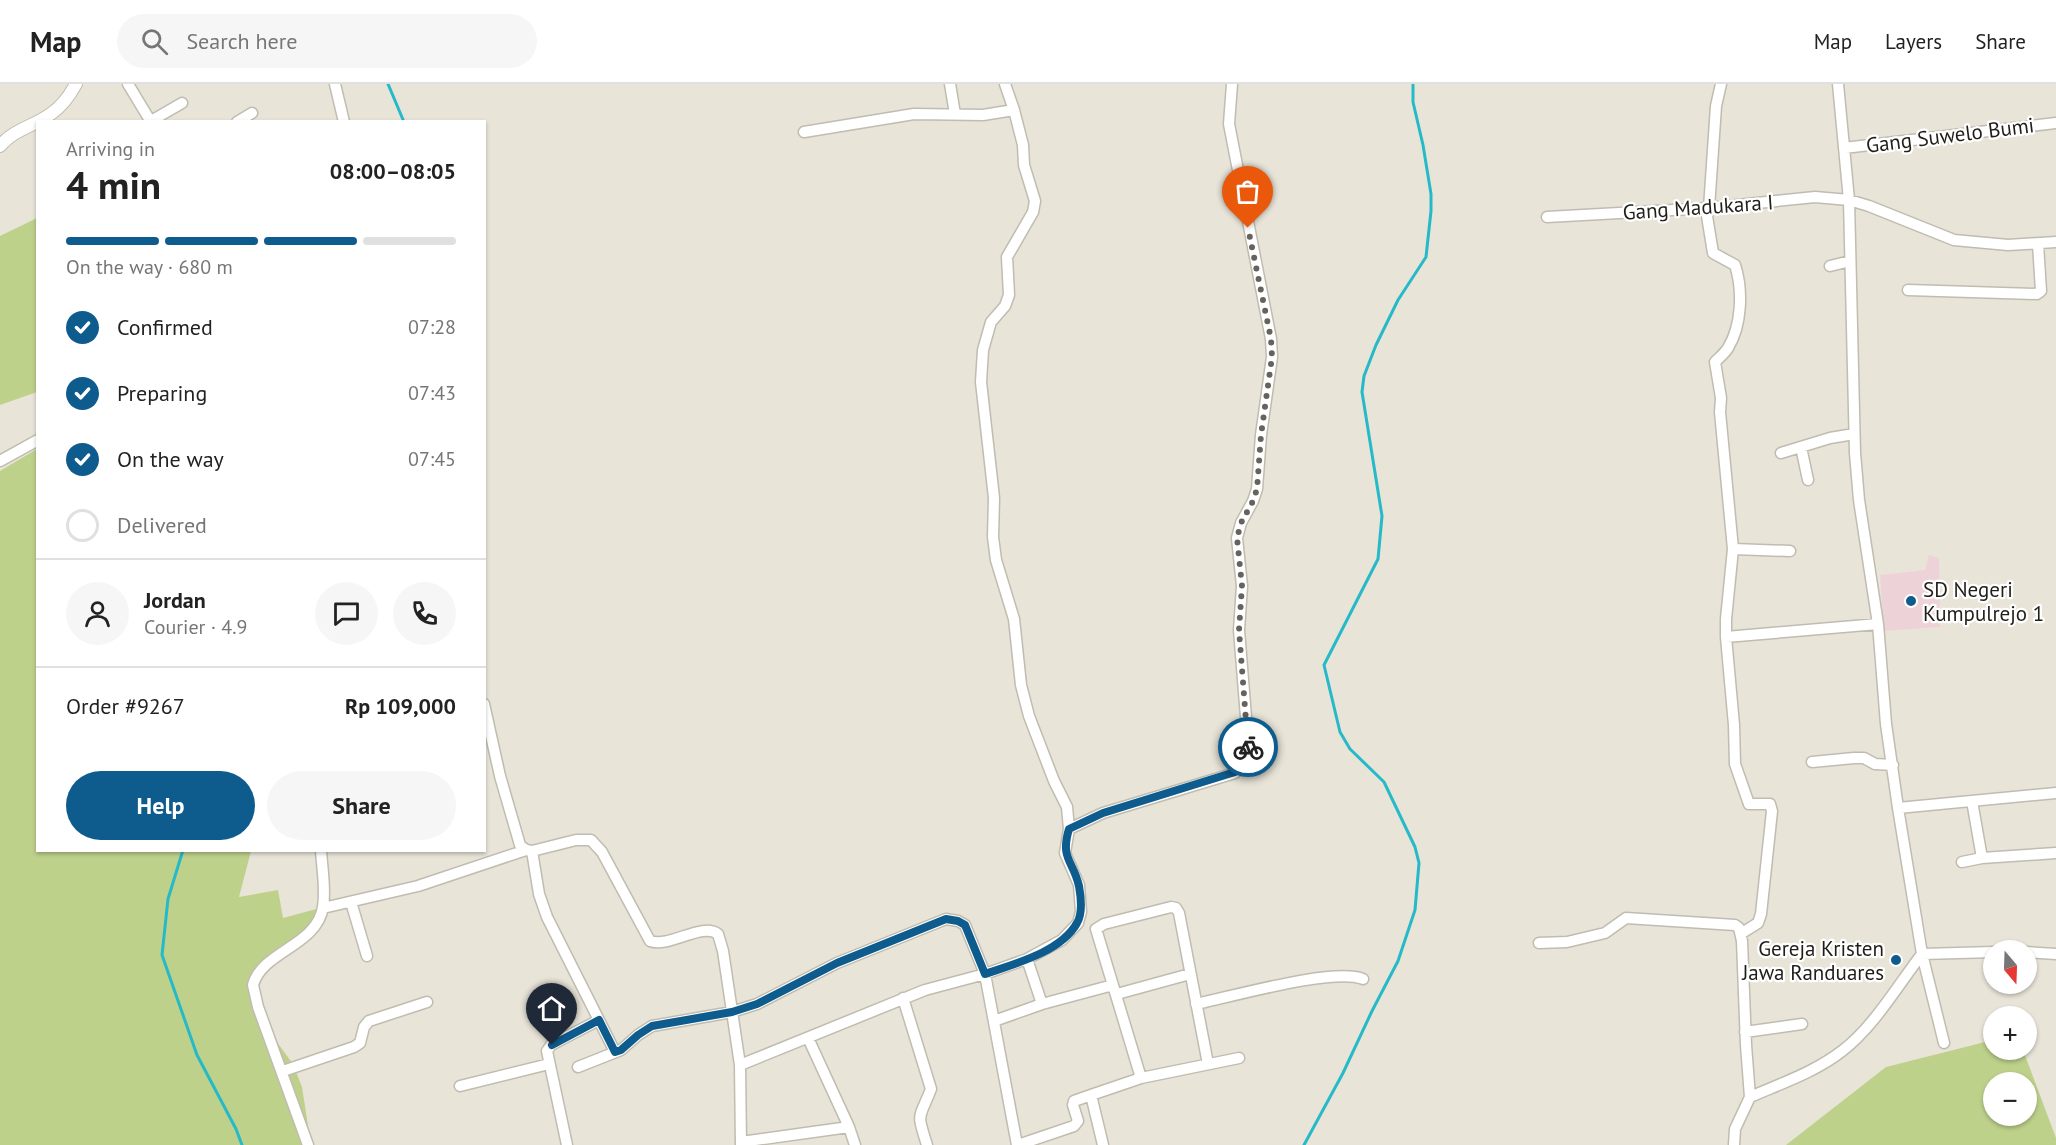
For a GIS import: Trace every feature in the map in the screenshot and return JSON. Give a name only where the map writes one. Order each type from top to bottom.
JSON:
[{"type":"street","points":[[39,120],[53,113],[76,84]]},
{"type":"street","points":[[128,84],[150,120]]},
{"type":"street","points":[[335,84],[344,120]]},
{"type":"street","points":[[950,84],[955,114]]},
{"type":"street","points":[[740,1065],[903,998],[1027,959],[1062,940],[1078,923],[1081,912],[1079,885],[1065,854],[1065,840],[1069,829],[1067,807],[1054,781],[1029,716],[1021,685],[1014,619],[996,560],[993,537],[994,498],[981,382],[983,350],[991,322],[1005,306],[1009,295],[1007,257],[1033,212],[1035,201],[1024,165],[1023,145],[1005,84]]},
{"type":"street","points":[[1069,829],[1103,813],[1235,772],[1245,762],[1248,753],[1239,630],[1242,586],[1237,538],[1241,523],[1257,489],[1261,435],[1272,357],[1271,339],[1229,124],[1232,84]]},
{"type":"street","points":[[1721,84],[1716,106],[1707,216],[1712,249],[1715,256],[1735,265],[1740,296],[1735,331],[1728,349],[1715,362],[1721,398],[1720,412],[1733,549],[1726,637],[1735,764],[1749,804],[1770,804],[1772,811],[1761,914],[1758,924],[1742,933]]},
{"type":"street","points":[[1838,84],[1849,200],[1854,434],[1859,500],[1878,624],[1886,724],[1898,808],[1922,954],[1944,1043]]},
{"type":"street","points":[[153,120],[182,103]]},
{"type":"street","points":[[804,132],[914,114],[982,115],[1014,110]]},
{"type":"street","points":[[240,120],[252,113]]},
{"type":"street","points":[[0,146],[16,132],[36,122]]},
{"type":"street","name":"Gang Suwelo Bumi","points":[[1844,148],[2056,123]]},
{"type":"street","name":"Gang Madukara I","points":[[1547,217],[1709,208],[1815,197],[1849,200],[1869,206],[1954,240],[1998,245],[2056,242]]},
{"type":"street","points":[[1908,290],[2037,294],[2041,291],[2038,244]]},
{"type":"street","points":[[1830,266],[1850,261]]},
{"type":"street","points":[[1781,453],[1854,434]]},
{"type":"street","points":[[0,461],[36,441]]},
{"type":"street","points":[[1801,447],[1808,480]]},
{"type":"street","points":[[1733,549],[1790,551]]},
{"type":"street","points":[[1726,637],[1878,624]]},
{"type":"street","points":[[486,713],[500,776],[518,840],[529,851],[547,917],[615,1052]]},
{"type":"street","points":[[1812,762],[1864,758],[1875,764],[1893,765]]},
{"type":"street","points":[[1898,808],[2056,793]]},
{"type":"street","points":[[1972,801],[1982,858]]},
{"type":"street","points":[[323,908],[418,886],[529,851],[576,840],[591,840],[602,852],[650,941],[659,943],[708,930],[716,932],[723,951],[740,1065],[741,1143],[849,1126]]},
{"type":"street","points":[[308,1145],[258,1007],[253,985],[265,967],[305,937],[317,924],[323,908],[321,852]]},
{"type":"street","points":[[1962,862],[1982,858],[2056,853]]},
{"type":"street","points":[[351,902],[367,956]]},
{"type":"street","points":[[1078,923],[1086,929],[1096,929],[1104,924],[1171,907],[1176,908],[1179,913],[1208,1065]]},
{"type":"street","points":[[1539,943],[1567,942],[1605,933],[1626,918],[1735,925],[1739,928],[1742,933],[1745,1032],[1750,1097],[1735,1129],[1734,1145]]},
{"type":"street","points":[[578,1067],[621,1050],[652,1026],[732,1012],[757,1004],[837,963],[946,919],[965,925],[985,974],[1017,1145],[1074,1126],[1078,1121],[1074,1101],[1141,1078],[1239,1058]]},
{"type":"street","points":[[1096,929],[1141,1078]]},
{"type":"street","points":[[1922,954],[1983,951]]},
{"type":"street","points":[[2037,953],[2056,954]]},
{"type":"street","points":[[1750,1097],[1818,1068],[1844,1050],[1867,1028],[1922,954]]},
{"type":"street","points":[[1027,959],[1042,1004]]},
{"type":"street","points":[[994,1021],[1042,1004],[1190,974]]},
{"type":"street","points":[[1196,1004],[1314,979],[1350,976],[1363,979]]},
{"type":"street","points":[[903,998],[931,1089],[920,1114],[927,1145]]},
{"type":"street","points":[[283,1071],[354,1047],[360,1043],[364,1027],[369,1021],[427,1002]]},
{"type":"street","points":[[567,1145],[549,1064],[548,1047],[599,1020]]},
{"type":"street","points":[[1745,1032],[1802,1024]]},
{"type":"street","points":[[808,1038],[849,1126],[855,1145]]},
{"type":"street","points":[[460,1086],[549,1064]]},
{"type":"street","points":[[1091,1095],[1104,1145]]},
{"type":"shaded area","name":"SD Negeri Kumpulrejo 1","points":[[1929,555],[1939,558],[1940,627],[1884,631],[1880,575],[1925,570]]},
{"type":"green space","points":[[36,218],[36,392],[0,405],[0,236]]},
{"type":"green space","points":[[36,450],[36,852],[251,852],[239,897],[278,890],[283,918],[320,908],[317,918],[257,982],[257,1015],[293,1064],[302,1087],[311,1145],[0,1145],[0,471]]},
{"type":"green space","points":[[1983,1043],[1983,1060],[2027,1060],[2031,1072],[1983,1072],[1983,1126],[2037,1126],[2037,1087],[2056,1138],[2056,1145],[1786,1145],[1886,1067]]},
{"type":"waterway","points":[[388,84],[403,120]]},
{"type":"waterway","points":[[1304,1145],[1343,1073],[1398,961],[1415,910],[1419,863],[1415,847],[1384,782],[1350,749],[1340,732],[1324,665],[1378,559],[1382,516],[1362,392],[1364,376],[1398,300],[1426,257],[1431,194],[1413,102],[1413,84]]},
{"type":"waterway","points":[[182,852],[168,899],[162,955],[197,1055],[242,1145]]},
{"type":"way so far","points":[[1248,228],[1271,339],[1272,357],[1261,435],[1257,489],[1241,523],[1237,538],[1242,586],[1239,630],[1248,747]]},
{"type":"place","name":"SD Negeri Kumpulrejo 1","points":[[1911,601]]},
{"type":"place","name":"Gereja Kristen Jawa Randuares","points":[[1896,960]]},
{"type":"route","points":[[552,1045],[599,1020],[615,1052],[621,1050],[652,1026],[732,1012],[757,1004],[837,963],[946,919],[965,925],[985,974],[1027,959],[1062,940],[1078,923],[1081,912],[1079,885],[1065,854],[1065,840],[1069,829],[1103,813],[1235,772],[1245,762],[1248,747]]}]
